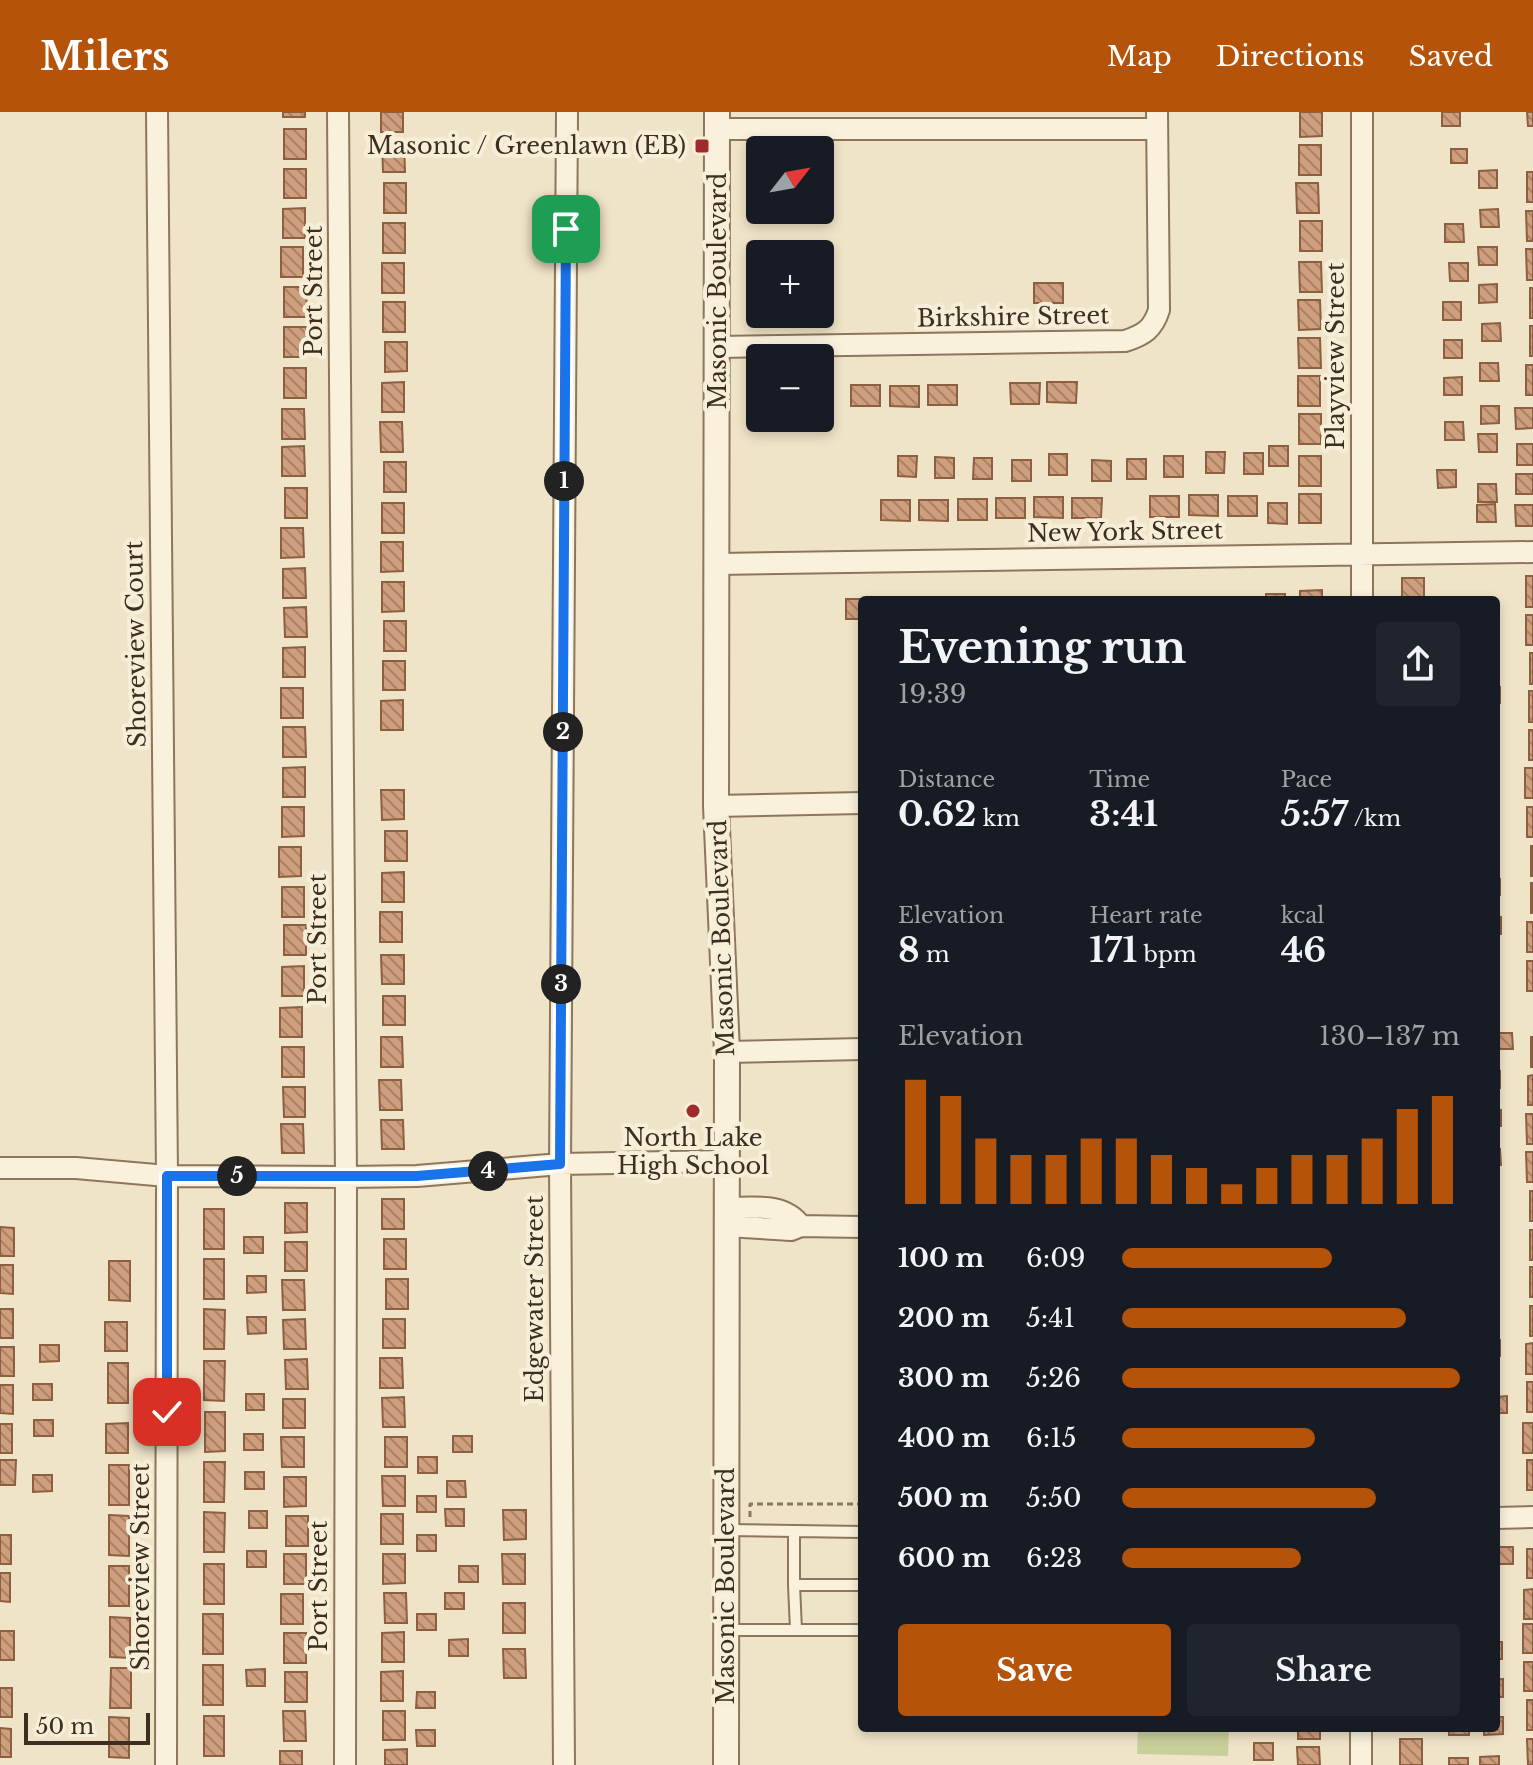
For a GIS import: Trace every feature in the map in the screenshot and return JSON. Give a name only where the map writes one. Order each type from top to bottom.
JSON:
[{"type":"street","name":"Shoreview Court","points":[[157,112],[167,1176]]},
{"type":"street","name":"Port Street","points":[[338,112],[346,1177],[345,1765]]},
{"type":"street","name":"Edgewater Street","points":[[564,1765],[560,1164],[567,112]]},
{"type":"street","name":"Playview Street","points":[[1362,112],[1362,596]]},
{"type":"street","points":[[717,121],[1156,120]]},
{"type":"street","name":"Birkshire Street","points":[[719,347],[1125,341],[1150,331],[1159,310],[1156,120]]},
{"type":"street","name":"Masonic Boulevard","points":[[717,121],[716,806],[727,1052],[726,1765]]},
{"type":"street","name":"New York Street","points":[[718,564],[1533,552]]},
{"type":"street","points":[[716,806],[858,803]]},
{"type":"street","points":[[727,1052],[858,1049]]},
{"type":"street","points":[[0,1168],[76,1168],[167,1176],[346,1177],[417,1176],[560,1164],[726,1161]]},
{"type":"street","name":"Shoreview Street","points":[[166,1765],[167,1176]]},
{"type":"street","points":[[726,1217],[791,1230],[801,1226],[858,1227]]},
{"type":"street","points":[[1500,1518],[1533,1517]]},
{"type":"street","points":[[1361,1732],[1361,1765]]},
{"type":"lane","points":[[726,1530],[858,1532]]},
{"type":"lane","points":[[794,1531],[796,1630]]},
{"type":"lane","points":[[794,1585],[858,1585]]},
{"type":"lane","points":[[726,1630],[858,1630]]},
{"type":"path","points":[[750,1530],[750,1504],[858,1504]]},
{"type":"green space","points":[[1138,1732],[1229,1732],[1228,1756],[1137,1754]]},
{"type":"building","points":[[283,112],[305,112],[305,117],[283,117]]},
{"type":"building","points":[[381,112],[403,112],[403,132],[381,132]]},
{"type":"building","points":[[1300,112],[1322,112],[1322,136],[1300,137]]},
{"type":"building","points":[[1442,112],[1460,112],[1460,126],[1442,126]]},
{"type":"building","points":[[1527,112],[1533,112],[1533,126],[1528,126]]},
{"type":"building","points":[[284,129],[306,129],[306,159],[284,159]]},
{"type":"building","points":[[382,143],[404,143],[405,172],[383,172]]},
{"type":"building","points":[[1299,145],[1321,145],[1321,175],[1299,175]]},
{"type":"building","points":[[1451,149],[1467,149],[1467,163],[1451,163]]},
{"type":"building","points":[[284,169],[306,169],[306,198],[284,198]]},
{"type":"building","points":[[1497,170],[1497,188],[1479,188],[1479,171]]},
{"type":"building","points":[[1527,172],[1533,172],[1533,202],[1527,202]]},
{"type":"building","points":[[384,183],[406,183],[406,213],[384,213]]},
{"type":"building","points":[[1296,183],[1318,183],[1319,213],[1297,213]]},
{"type":"building","points":[[305,208],[305,238],[283,238],[283,209]]},
{"type":"building","points":[[1498,209],[1499,227],[1481,227],[1480,210]]},
{"type":"building","points":[[1526,211],[1533,211],[1533,241],[1527,241]]},
{"type":"building","points":[[1300,221],[1322,221],[1322,251],[1300,251]]},
{"type":"building","points":[[383,223],[405,223],[405,253],[383,253]]},
{"type":"building","points":[[1445,224],[1463,224],[1464,242],[1445,242]]},
{"type":"building","points":[[281,247],[303,247],[303,277],[281,277]]},
{"type":"building","points":[[1478,247],[1497,247],[1497,265],[1479,265]]},
{"type":"building","points":[[1526,249],[1533,249],[1533,280],[1527,280]]},
{"type":"building","points":[[1299,262],[1321,262],[1322,292],[1300,292]]},
{"type":"building","points":[[382,263],[404,263],[404,293],[382,293]]},
{"type":"building","points":[[1449,263],[1468,263],[1468,281],[1450,281]]},
{"type":"building","points":[[1034,283],[1063,283],[1063,303],[1034,303]]},
{"type":"building","points":[[1497,284],[1497,302],[1479,303],[1479,285]]},
{"type":"building","points":[[284,287],[306,287],[307,317],[284,317]]},
{"type":"building","points":[[1530,288],[1533,288],[1533,318],[1530,318]]},
{"type":"building","points":[[1298,300],[1320,300],[1321,329],[1299,330]]},
{"type":"building","points":[[383,302],[405,302],[405,332],[383,332]]},
{"type":"building","points":[[1443,302],[1461,302],[1461,320],[1443,320]]},
{"type":"building","points":[[1500,323],[1501,341],[1482,341],[1482,324]]},
{"type":"building","points":[[1530,326],[1533,326],[1533,356],[1530,356]]},
{"type":"building","points":[[284,327],[306,327],[306,357],[284,357]]},
{"type":"building","points":[[1298,338],[1320,338],[1321,368],[1299,368]]},
{"type":"building","points":[[1444,340],[1462,340],[1462,358],[1444,358]]},
{"type":"building","points":[[385,342],[407,342],[407,371],[385,372]]},
{"type":"building","points":[[1480,363],[1498,363],[1499,381],[1480,381]]},
{"type":"building","points":[[1526,365],[1533,365],[1533,395],[1526,395]]},
{"type":"building","points":[[284,368],[306,368],[306,398],[284,398]]},
{"type":"building","points":[[1298,376],[1320,376],[1320,406],[1298,406]]},
{"type":"building","points":[[1462,377],[1462,395],[1444,395],[1444,378]]},
{"type":"building","points":[[404,382],[404,412],[382,412],[382,383]]},
{"type":"building","points":[[1047,382],[1077,382],[1076,403],[1047,402]]},
{"type":"building","points":[[1010,383],[1040,383],[1039,404],[1011,404]]},
{"type":"building","points":[[851,385],[880,385],[880,406],[851,406]]},
{"type":"building","points":[[928,385],[957,385],[957,405],[928,405]]},
{"type":"building","points":[[890,386],[919,386],[919,407],[890,406]]},
{"type":"building","points":[[1481,406],[1499,406],[1499,423],[1481,424]]},
{"type":"building","points":[[1515,408],[1533,408],[1533,428],[1516,429]]},
{"type":"building","points":[[282,409],[304,409],[305,439],[282,439]]},
{"type":"building","points":[[1299,414],[1321,414],[1321,444],[1299,444]]},
{"type":"building","points":[[380,422],[402,422],[403,452],[381,452]]},
{"type":"building","points":[[1445,422],[1463,422],[1464,440],[1445,440]]},
{"type":"building","points":[[1478,434],[1497,434],[1497,452],[1479,452]]},
{"type":"building","points":[[1517,444],[1533,444],[1533,465],[1517,465]]},
{"type":"building","points":[[304,446],[305,476],[282,476],[282,447]]},
{"type":"building","points":[[1269,446],[1288,446],[1288,466],[1269,466]]},
{"type":"building","points":[[1206,452],[1225,452],[1224,473],[1206,473]]},
{"type":"building","points":[[1244,453],[1263,453],[1263,474],[1244,474]]},
{"type":"building","points":[[1049,454],[1067,454],[1067,475],[1049,475]]},
{"type":"building","points":[[898,456],[917,456],[916,477],[898,476]]},
{"type":"building","points":[[1164,456],[1183,456],[1183,477],[1164,477]]},
{"type":"building","points":[[1299,456],[1321,456],[1321,486],[1299,486]]},
{"type":"building","points":[[935,457],[954,458],[954,478],[935,478]]},
{"type":"building","points":[[974,458],[992,458],[992,479],[973,479]]},
{"type":"building","points":[[1127,459],[1146,459],[1146,479],[1127,479]]},
{"type":"building","points":[[1012,460],[1031,460],[1031,481],[1012,481]]},
{"type":"building","points":[[1092,460],[1111,461],[1111,481],[1092,481]]},
{"type":"building","points":[[384,462],[406,462],[406,492],[384,492]]},
{"type":"building","points":[[1437,470],[1456,470],[1456,487],[1438,488]]},
{"type":"building","points":[[1516,474],[1533,474],[1533,494],[1516,494]]},
{"type":"building","points":[[1478,484],[1496,484],[1497,502],[1478,502]]},
{"type":"building","points":[[285,488],[307,488],[307,518],[285,518]]},
{"type":"building","points":[[1299,494],[1321,494],[1321,523],[1299,523]]},
{"type":"building","points":[[1189,495],[1218,495],[1218,516],[1189,515]]},
{"type":"building","points":[[1150,496],[1179,496],[1179,517],[1150,517]]},
{"type":"building","points":[[1228,496],[1257,496],[1257,516],[1228,516]]},
{"type":"building","points":[[1034,497],[1063,497],[1063,518],[1034,517]]},
{"type":"building","points":[[996,498],[1025,498],[1025,518],[996,518]]},
{"type":"building","points":[[1072,498],[1102,498],[1101,518],[1072,518]]},
{"type":"building","points":[[958,499],[987,499],[987,520],[958,520]]},
{"type":"building","points":[[881,500],[910,500],[910,521],[881,520]]},
{"type":"building","points":[[919,500],[948,500],[948,521],[919,520]]},
{"type":"building","points":[[382,503],[404,503],[404,533],[382,533]]},
{"type":"building","points":[[1268,503],[1287,503],[1287,524],[1268,523]]},
{"type":"building","points":[[1495,504],[1496,522],[1477,522],[1477,505]]},
{"type":"building","points":[[1515,505],[1533,505],[1533,526],[1516,526]]},
{"type":"building","points":[[281,528],[303,528],[304,557],[281,558]]},
{"type":"building","points":[[381,542],[403,542],[403,571],[381,572]]},
{"type":"building","points":[[305,568],[306,598],[283,598],[283,569]]},
{"type":"building","points":[[1526,576],[1533,576],[1533,607],[1526,607]]},
{"type":"building","points":[[1402,578],[1424,578],[1424,596],[1402,596]]},
{"type":"building","points":[[382,582],[404,582],[404,611],[382,612]]},
{"type":"building","points":[[1322,590],[1322,596],[1300,596],[1300,591]]},
{"type":"building","points":[[846,599],[858,599],[858,619],[846,619]]},
{"type":"building","points":[[306,607],[307,637],[285,637],[284,608]]},
{"type":"building","points":[[1526,615],[1533,615],[1533,645],[1526,645]]},
{"type":"building","points":[[384,621],[406,621],[406,651],[384,651]]},
{"type":"building","points":[[305,647],[305,677],[283,677],[283,648]]},
{"type":"building","points":[[1530,653],[1533,653],[1533,684],[1530,684]]},
{"type":"building","points":[[383,661],[405,661],[405,690],[383,690]]},
{"type":"building","points":[[281,688],[303,688],[303,718],[281,718]]},
{"type":"building","points":[[1529,691],[1533,691],[1533,722],[1529,722]]},
{"type":"building","points":[[403,700],[403,730],[381,730],[381,701]]},
{"type":"building","points":[[283,727],[305,727],[306,757],[283,757]]},
{"type":"building","points":[[1529,730],[1533,730],[1533,760],[1529,760]]},
{"type":"building","points":[[305,767],[305,797],[283,797],[283,768]]},
{"type":"building","points":[[1525,768],[1533,768],[1533,798],[1525,798]]},
{"type":"building","points":[[381,790],[404,790],[404,819],[382,820]]},
{"type":"building","points":[[282,807],[304,807],[304,836],[282,837]]},
{"type":"building","points":[[1527,807],[1533,807],[1533,837],[1527,837]]},
{"type":"building","points":[[385,831],[407,831],[407,861],[385,861]]},
{"type":"building","points":[[1533,846],[1533,876],[1531,876]]},
{"type":"building","points":[[279,847],[301,847],[301,876],[279,877]]},
{"type":"building","points":[[404,872],[404,902],[382,902],[382,873]]},
{"type":"building","points":[[1533,883],[1533,913],[1531,913]]},
{"type":"building","points":[[282,887],[304,887],[304,917],[282,917]]},
{"type":"building","points":[[380,912],[402,912],[402,942],[380,942]]},
{"type":"building","points":[[1527,922],[1533,922],[1533,952],[1527,952]]},
{"type":"building","points":[[284,925],[306,925],[306,955],[284,955]]},
{"type":"building","points":[[381,955],[404,955],[404,984],[382,984]]},
{"type":"building","points":[[1527,961],[1533,961],[1533,991],[1527,991]]},
{"type":"building","points":[[304,966],[304,996],[282,996],[282,967]]},
{"type":"building","points":[[383,996],[405,996],[405,1025],[383,1025]]},
{"type":"building","points":[[302,1007],[302,1037],[280,1037],[280,1008]]},
{"type":"building","points":[[1500,1033],[1512,1033],[1513,1049],[1500,1049]]},
{"type":"building","points":[[381,1037],[402,1037],[403,1067],[381,1067]]},
{"type":"building","points":[[1533,1037],[1533,1067],[1531,1067]]},
{"type":"building","points":[[282,1047],[304,1047],[304,1077],[282,1077]]},
{"type":"building","points":[[1533,1075],[1533,1105],[1528,1105],[1528,1076]]},
{"type":"building","points":[[379,1080],[401,1080],[402,1110],[380,1110]]},
{"type":"building","points":[[283,1087],[305,1087],[305,1117],[284,1117]]},
{"type":"building","points":[[1526,1114],[1533,1114],[1533,1144],[1527,1144]]},
{"type":"building","points":[[381,1120],[403,1120],[404,1149],[382,1149]]},
{"type":"building","points":[[281,1124],[303,1124],[304,1153],[282,1153]]},
{"type":"building","points":[[1526,1152],[1533,1152],[1533,1182],[1527,1182]]},
{"type":"building","points":[[1530,1191],[1533,1191],[1533,1221],[1530,1221]]},
{"type":"building","points":[[382,1199],[404,1199],[404,1229],[382,1229]]},
{"type":"building","points":[[285,1203],[307,1203],[307,1232],[285,1233]]},
{"type":"building","points":[[204,1209],[224,1209],[224,1249],[204,1249]]},
{"type":"building","points":[[0,1227],[14,1228],[14,1256],[0,1256]]},
{"type":"building","points":[[1530,1230],[1533,1230],[1533,1260],[1530,1260]]},
{"type":"building","points":[[244,1237],[263,1237],[263,1253],[244,1253]]},
{"type":"building","points":[[384,1239],[406,1239],[406,1269],[384,1269]]},
{"type":"building","points":[[285,1242],[307,1242],[307,1271],[285,1271]]},
{"type":"building","points":[[204,1259],[224,1259],[224,1299],[204,1299]]},
{"type":"building","points":[[109,1261],[130,1261],[130,1301],[109,1300]]},
{"type":"building","points":[[0,1265],[13,1265],[13,1294],[0,1293]]},
{"type":"building","points":[[1530,1267],[1533,1267],[1533,1297],[1530,1297]]},
{"type":"building","points":[[247,1276],[266,1276],[266,1292],[247,1293]]},
{"type":"building","points":[[386,1279],[408,1279],[408,1309],[386,1309]]},
{"type":"building","points":[[282,1280],[304,1280],[305,1310],[283,1310]]},
{"type":"building","points":[[1530,1306],[1533,1306],[1533,1336],[1530,1336]]},
{"type":"building","points":[[0,1309],[13,1309],[13,1338],[0,1338]]},
{"type":"building","points":[[204,1309],[225,1310],[224,1349],[204,1349]]},
{"type":"building","points":[[247,1317],[266,1317],[266,1333],[248,1334]]},
{"type":"building","points":[[305,1319],[306,1349],[284,1349],[283,1320]]},
{"type":"building","points":[[383,1319],[405,1319],[405,1348],[383,1348]]},
{"type":"building","points":[[105,1322],[127,1322],[127,1351],[105,1351]]},
{"type":"building","points":[[1533,1343],[1533,1374],[1526,1374],[1526,1344]]},
{"type":"building","points":[[40,1345],[59,1345],[59,1361],[40,1362]]},
{"type":"building","points":[[0,1347],[14,1347],[14,1376],[0,1376]]},
{"type":"building","points":[[380,1358],[402,1358],[403,1388],[380,1388]]},
{"type":"building","points":[[307,1359],[308,1389],[286,1389],[285,1360]]},
{"type":"building","points":[[204,1361],[225,1361],[224,1401],[204,1400]]},
{"type":"building","points":[[108,1363],[128,1363],[128,1403],[108,1403]]},
{"type":"building","points":[[1527,1382],[1533,1382],[1533,1412],[1527,1412]]},
{"type":"building","points":[[33,1384],[52,1384],[52,1400],[33,1400]]},
{"type":"building","points":[[0,1385],[13,1385],[13,1414],[0,1413]]},
{"type":"building","points":[[246,1394],[264,1394],[264,1410],[246,1410]]},
{"type":"building","points":[[1507,1396],[1507,1413],[1500,1413],[1500,1397]]},
{"type":"building","points":[[404,1397],[405,1427],[383,1427],[382,1398]]},
{"type":"building","points":[[283,1399],[305,1399],[305,1428],[283,1428]]},
{"type":"building","points":[[205,1412],[225,1412],[225,1451],[205,1452]]},
{"type":"building","points":[[34,1420],[53,1420],[53,1436],[34,1436]]},
{"type":"building","points":[[128,1423],[128,1453],[106,1453],[106,1424]]},
{"type":"building","points":[[1523,1423],[1533,1423],[1533,1453],[1523,1453]]},
{"type":"building","points":[[0,1424],[12,1424],[12,1453],[0,1453]]},
{"type":"building","points":[[244,1434],[263,1434],[263,1450],[244,1450]]},
{"type":"building","points":[[453,1436],[472,1436],[472,1452],[453,1452]]},
{"type":"building","points":[[281,1437],[304,1437],[304,1467],[282,1467]]},
{"type":"building","points":[[385,1437],[407,1437],[407,1467],[385,1467]]},
{"type":"building","points":[[418,1457],[437,1457],[437,1473],[418,1473]]},
{"type":"building","points":[[0,1460],[16,1460],[15,1485],[0,1485]]},
{"type":"building","points":[[1527,1460],[1533,1460],[1533,1490],[1527,1490]]},
{"type":"building","points":[[204,1462],[225,1462],[224,1502],[204,1502]]},
{"type":"building","points":[[109,1465],[129,1465],[129,1505],[109,1505]]},
{"type":"building","points":[[245,1472],[264,1472],[264,1489],[245,1489]]},
{"type":"building","points":[[33,1475],[52,1475],[52,1491],[33,1492]]},
{"type":"building","points":[[382,1476],[405,1476],[405,1506],[383,1506]]},
{"type":"building","points":[[284,1477],[306,1477],[306,1506],[284,1507]]},
{"type":"building","points":[[447,1481],[465,1481],[466,1497],[447,1497]]},
{"type":"building","points":[[417,1496],[436,1496],[436,1512],[417,1512]]},
{"type":"building","points":[[445,1509],[464,1509],[464,1526],[446,1526]]},
{"type":"building","points":[[503,1510],[526,1510],[526,1539],[504,1540]]},
{"type":"building","points":[[249,1511],[267,1511],[267,1528],[249,1528]]},
{"type":"building","points":[[204,1512],[225,1513],[224,1552],[204,1552]]},
{"type":"building","points":[[381,1514],[403,1514],[403,1544],[381,1544]]},
{"type":"building","points":[[109,1515],[129,1516],[129,1556],[109,1555]]},
{"type":"building","points":[[286,1516],[308,1516],[308,1546],[286,1546]]},
{"type":"building","points":[[0,1535],[11,1535],[11,1564],[0,1564]]},
{"type":"building","points":[[417,1535],[436,1535],[436,1551],[417,1551]]},
{"type":"building","points":[[1500,1547],[1513,1547],[1513,1564],[1500,1564]]},
{"type":"building","points":[[1527,1549],[1533,1549],[1533,1578],[1527,1578]]},
{"type":"building","points":[[247,1551],[266,1551],[266,1567],[247,1567]]},
{"type":"building","points":[[284,1554],[306,1554],[306,1584],[284,1584]]},
{"type":"building","points":[[383,1554],[405,1554],[405,1583],[383,1584]]},
{"type":"building","points":[[502,1554],[525,1554],[525,1584],[503,1584]]},
{"type":"building","points":[[204,1564],[224,1564],[224,1604],[204,1604]]},
{"type":"building","points":[[109,1566],[129,1566],[129,1606],[109,1606]]},
{"type":"building","points":[[459,1566],[478,1566],[478,1582],[459,1582]]},
{"type":"building","points":[[0,1573],[10,1573],[10,1602],[0,1601]]},
{"type":"building","points":[[1533,1589],[1533,1619],[1524,1619],[1524,1590]]},
{"type":"building","points":[[384,1593],[406,1593],[407,1623],[385,1623]]},
{"type":"building","points":[[445,1593],[464,1593],[464,1609],[445,1609]]},
{"type":"building","points":[[281,1594],[303,1594],[303,1624],[281,1624]]},
{"type":"building","points":[[503,1603],[525,1603],[525,1633],[503,1633]]},
{"type":"building","points":[[203,1614],[223,1614],[223,1654],[203,1654]]},
{"type":"building","points":[[417,1614],[436,1614],[436,1630],[417,1630]]},
{"type":"building","points":[[110,1617],[130,1618],[130,1658],[110,1657]]},
{"type":"building","points":[[1523,1624],[1533,1624],[1533,1653],[1523,1653]]},
{"type":"building","points":[[0,1631],[14,1631],[14,1660],[0,1660]]},
{"type":"building","points":[[404,1632],[404,1662],[382,1662],[382,1633]]},
{"type":"building","points":[[284,1633],[306,1633],[306,1663],[284,1663]]},
{"type":"building","points":[[468,1639],[468,1656],[449,1656],[449,1640]]},
{"type":"building","points":[[503,1649],[525,1649],[526,1678],[504,1678]]},
{"type":"building","points":[[1524,1662],[1533,1662],[1533,1691],[1524,1691]]},
{"type":"building","points":[[203,1665],[223,1665],[223,1705],[203,1705]]},
{"type":"building","points":[[111,1668],[131,1668],[131,1708],[110,1708]]},
{"type":"building","points":[[265,1669],[265,1686],[247,1686],[246,1670]]},
{"type":"building","points":[[403,1671],[403,1701],[381,1701],[381,1672]]},
{"type":"building","points":[[285,1672],[307,1672],[307,1702],[285,1702]]},
{"type":"building","points":[[1500,1679],[1503,1679],[1503,1697],[1500,1697]]},
{"type":"building","points":[[0,1688],[12,1688],[12,1717],[0,1717]]},
{"type":"building","points":[[417,1692],[435,1692],[435,1708],[416,1708]]},
{"type":"building","points":[[1527,1700],[1533,1700],[1533,1730],[1527,1730]]},
{"type":"building","points":[[283,1711],[305,1711],[306,1741],[284,1741]]},
{"type":"building","points":[[383,1711],[405,1711],[405,1740],[383,1740]]},
{"type":"building","points":[[204,1716],[224,1716],[224,1756],[204,1756]]},
{"type":"building","points":[[109,1717],[129,1718],[129,1758],[109,1757]]},
{"type":"building","points":[[1500,1717],[1503,1717],[1503,1734],[1484,1735],[1484,1732],[1500,1732]]},
{"type":"building","points":[[0,1728],[11,1729],[11,1757],[0,1757]]},
{"type":"building","points":[[416,1730],[435,1730],[435,1746],[417,1746]]},
{"type":"building","points":[[1298,1732],[1320,1732],[1320,1739],[1298,1739]]},
{"type":"building","points":[[1449,1732],[1469,1732],[1469,1735],[1449,1735]]},
{"type":"building","points":[[1400,1739],[1422,1739],[1422,1765],[1400,1765]]},
{"type":"building","points":[[1527,1739],[1533,1739],[1533,1765],[1528,1765]]},
{"type":"building","points":[[1254,1743],[1273,1743],[1273,1760],[1254,1760]]},
{"type":"building","points":[[1297,1747],[1319,1747],[1320,1765],[1298,1765]]},
{"type":"building","points":[[407,1749],[407,1765],[385,1765],[385,1750]]},
{"type":"building","points":[[280,1751],[302,1751],[302,1765],[280,1765]]},
{"type":"building","points":[[1499,1756],[1499,1765],[1480,1765],[1480,1757]]},
{"type":"building","points":[[1449,1758],[1468,1758],[1468,1765],[1449,1765]]},
{"type":"place","name":"Masonic / Greenlawn (EB)","points":[[702,146]]},
{"type":"place","name":"North Lake High School","points":[[693,1111]]},
{"type":"route","points":[[167,1412],[167,1176],[417,1176],[560,1164],[566,229]]}]
